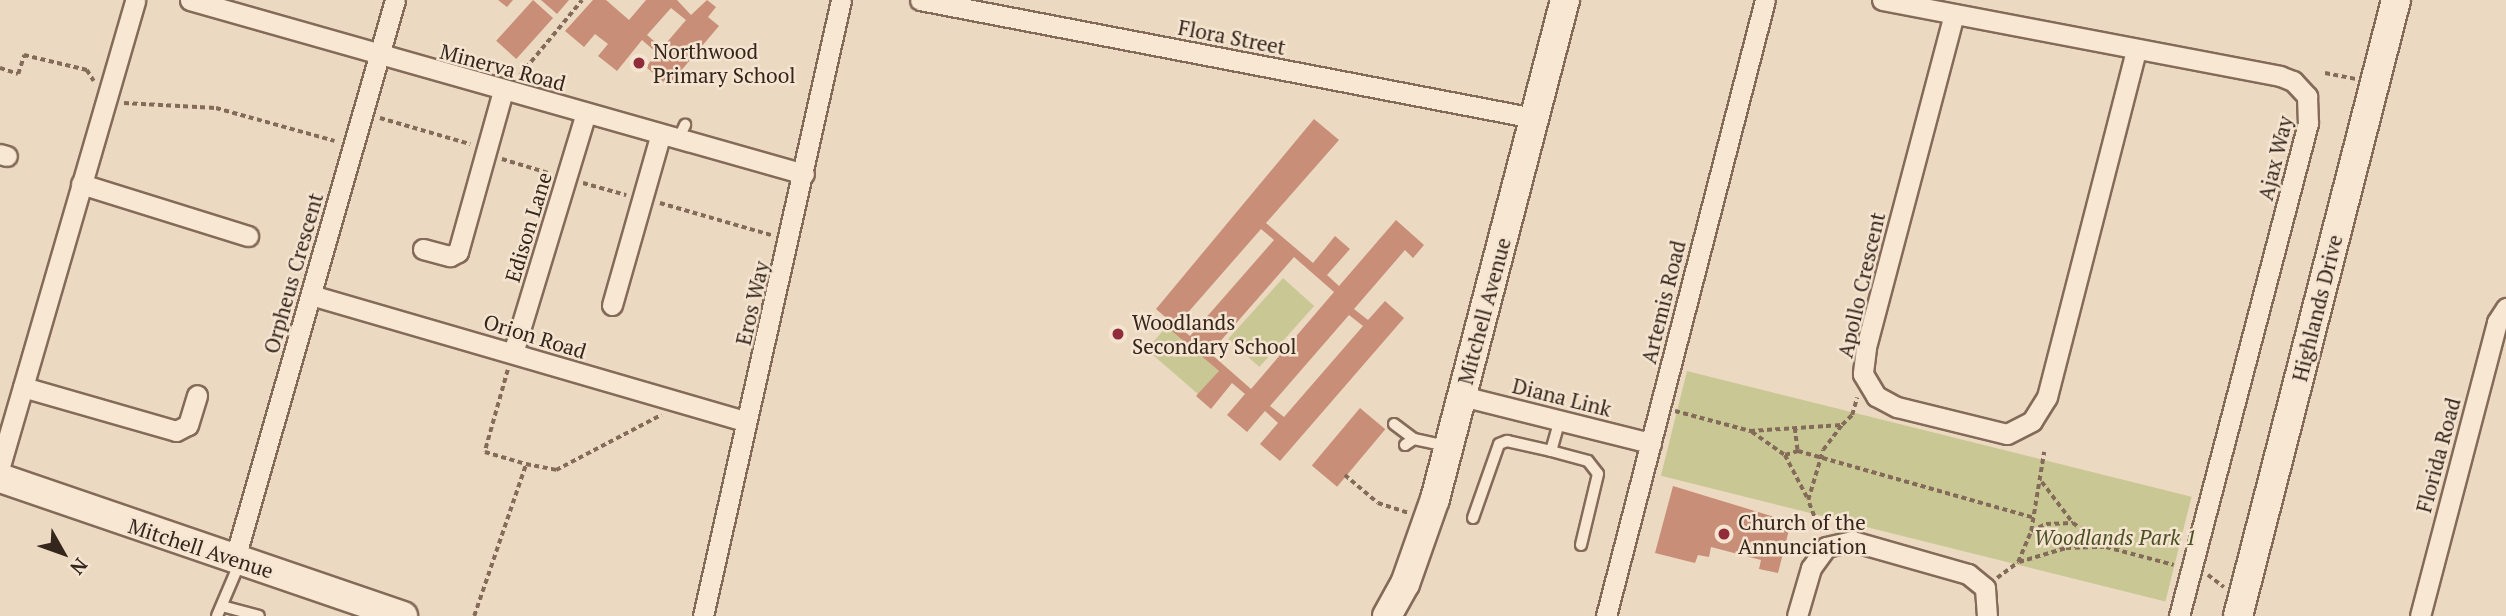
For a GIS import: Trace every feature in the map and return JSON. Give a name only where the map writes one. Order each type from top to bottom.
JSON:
[{"type":"street","points":[[0,466],[135,0]]},
{"type":"street","name":"Minerva Road","points":[[190,0],[509,92],[674,134],[804,174]]},
{"type":"street","name":"Orpheus Crescent","points":[[238,559],[395,0]]},
{"type":"street","name":"Eros Way","points":[[703,616],[841,0]]},
{"type":"street","name":"Flora Street","points":[[920,0],[1534,117]]},
{"type":"street","name":"Mitchell Avenue","points":[[1387,616],[1405,584],[1428,519],[1565,0]]},
{"type":"street","name":"Artemis Road","points":[[1606,616],[1765,0]]},
{"type":"street","name":"Ajax Way","points":[[1882,0],[2136,51],[2280,76],[2300,87],[2310,109],[2179,616]]},
{"type":"street","name":"Highlands Drive","points":[[2238,616],[2396,0]]},
{"type":"street","name":"Apollo Crescent","points":[[1954,14],[1866,348],[1863,374],[1876,396],[1897,407],[2007,434],[2032,421],[2047,397],[2136,51]]},
{"type":"street","points":[[423,249],[450,256],[458,252],[509,92]]},
{"type":"street","name":"Edison Lane","points":[[513,354],[586,113]]},
{"type":"street","points":[[612,306],[674,134]]},
{"type":"street","points":[[81,184],[248,236]]},
{"type":"street","name":"Orion Road","points":[[311,295],[746,421]]},
{"type":"street","name":"Florida Road","points":[[2420,616],[2497,321],[2506,309]]},
{"type":"street","points":[[23,387],[176,431],[188,425],[197,395]]},
{"type":"street","name":"Diana Link","points":[[1462,396],[1651,443]]},
{"type":"street","name":"Mitchell Avenue","points":[[0,478],[403,616]]},
{"type":"street","points":[[1797,616],[1811,568],[1826,547],[1852,541],[1968,574],[1985,588],[1987,616]]},
{"type":"lane","points":[[1551,451],[1560,420]]},
{"type":"lane","points":[[1394,424],[1410,442],[1449,446]]},
{"type":"lane","points":[[1473,518],[1499,443],[1507,440],[1588,461],[1598,474],[1581,545]]},
{"type":"lane","points":[[238,559],[219,611],[259,616]]},
{"type":"path","points":[[509,92],[519,75],[582,0]]},
{"type":"path","points":[[0,68],[18,74],[24,55],[87,70],[106,98],[137,107],[216,108],[353,145]]},
{"type":"path","points":[[2325,73],[2357,79]]},
{"type":"path","points":[[513,354],[485,452],[526,464],[556,470],[663,414],[671,398]]},
{"type":"path","points":[[1808,500],[1819,460],[1832,434],[1855,408]]},
{"type":"path","points":[[1676,411],[1750,431],[1842,425]]},
{"type":"path","points":[[1795,428],[1798,451]]},
{"type":"path","points":[[1750,431],[1785,455],[1808,500],[1826,547]]},
{"type":"path","points":[[1785,455],[1798,451],[1819,460],[2034,518]]},
{"type":"path","points":[[2018,562],[2031,531],[2042,482],[2044,452]]},
{"type":"path","points":[[474,616],[526,464]]},
{"type":"path","points":[[1345,475],[1378,503],[1428,519]]},
{"type":"path","points":[[2042,482],[2073,523],[2106,547]]},
{"type":"path","points":[[2031,531],[2046,524],[2073,523]]},
{"type":"path","points":[[2009,569],[2018,562],[2066,548],[2106,547],[2173,564]]},
{"type":"green space","points":[[1283,278],[1314,306],[1259,367],[1228,339]]},
{"type":"green space","points":[[1167,326],[1219,371],[1199,395],[1147,349]]},
{"type":"green space","name":"Woodlands Park 1","points":[[1687,371],[2192,497],[2165,602],[1661,476]]},
{"type":"building","points":[[498,0],[513,0],[507,7]]},
{"type":"building","points":[[533,0],[553,18],[516,59],[496,41]]},
{"type":"building","points":[[541,0],[569,0],[557,14]]},
{"type":"building","points":[[593,0],[606,0],[629,20],[646,0],[677,0],[691,15],[707,0],[716,7],[708,17],[719,26],[668,86],[646,67],[657,53],[642,40],[617,71],[598,56],[608,44],[595,34],[584,47],[565,31]],"holes":[[[671,8],[686,20],[662,48],[647,35]]]},
{"type":"building","points":[[1314,119],[1339,140],[1266,223],[1313,263],[1335,236],[1350,249],[1327,275],[1339,286],[1396,220],[1424,245],[1413,258],[1405,250],[1354,309],[1368,320],[1385,301],[1404,318],[1280,461],[1260,444],[1278,423],[1265,411],[1247,432],[1227,415],[1245,394],[1232,383],[1211,409],[1196,396],[1219,371],[1166,326],[1170,321],[1156,309]],"holes":[[[1261,229],[1274,240],[1190,336],[1177,325]],[[1294,257],[1334,292],[1251,389],[1210,353]],[[1349,315],[1363,326],[1284,417],[1270,406]]]},
{"type":"building","points":[[1360,408],[1385,429],[1337,487],[1312,465]]},
{"type":"building","name":"Church of the Annunciation","points":[[1673,486],[1791,522],[1778,573],[1759,569],[1761,560],[1711,547],[1709,557],[1698,555],[1695,563],[1655,553]]},
{"type":"place","name":"Northwood Primary School","points":[[639,63]]},
{"type":"place","name":"Woodlands Secondary School","points":[[1118,334]]},
{"type":"place","name":"Church of the Annunciation","points":[[1724,534]]}]
